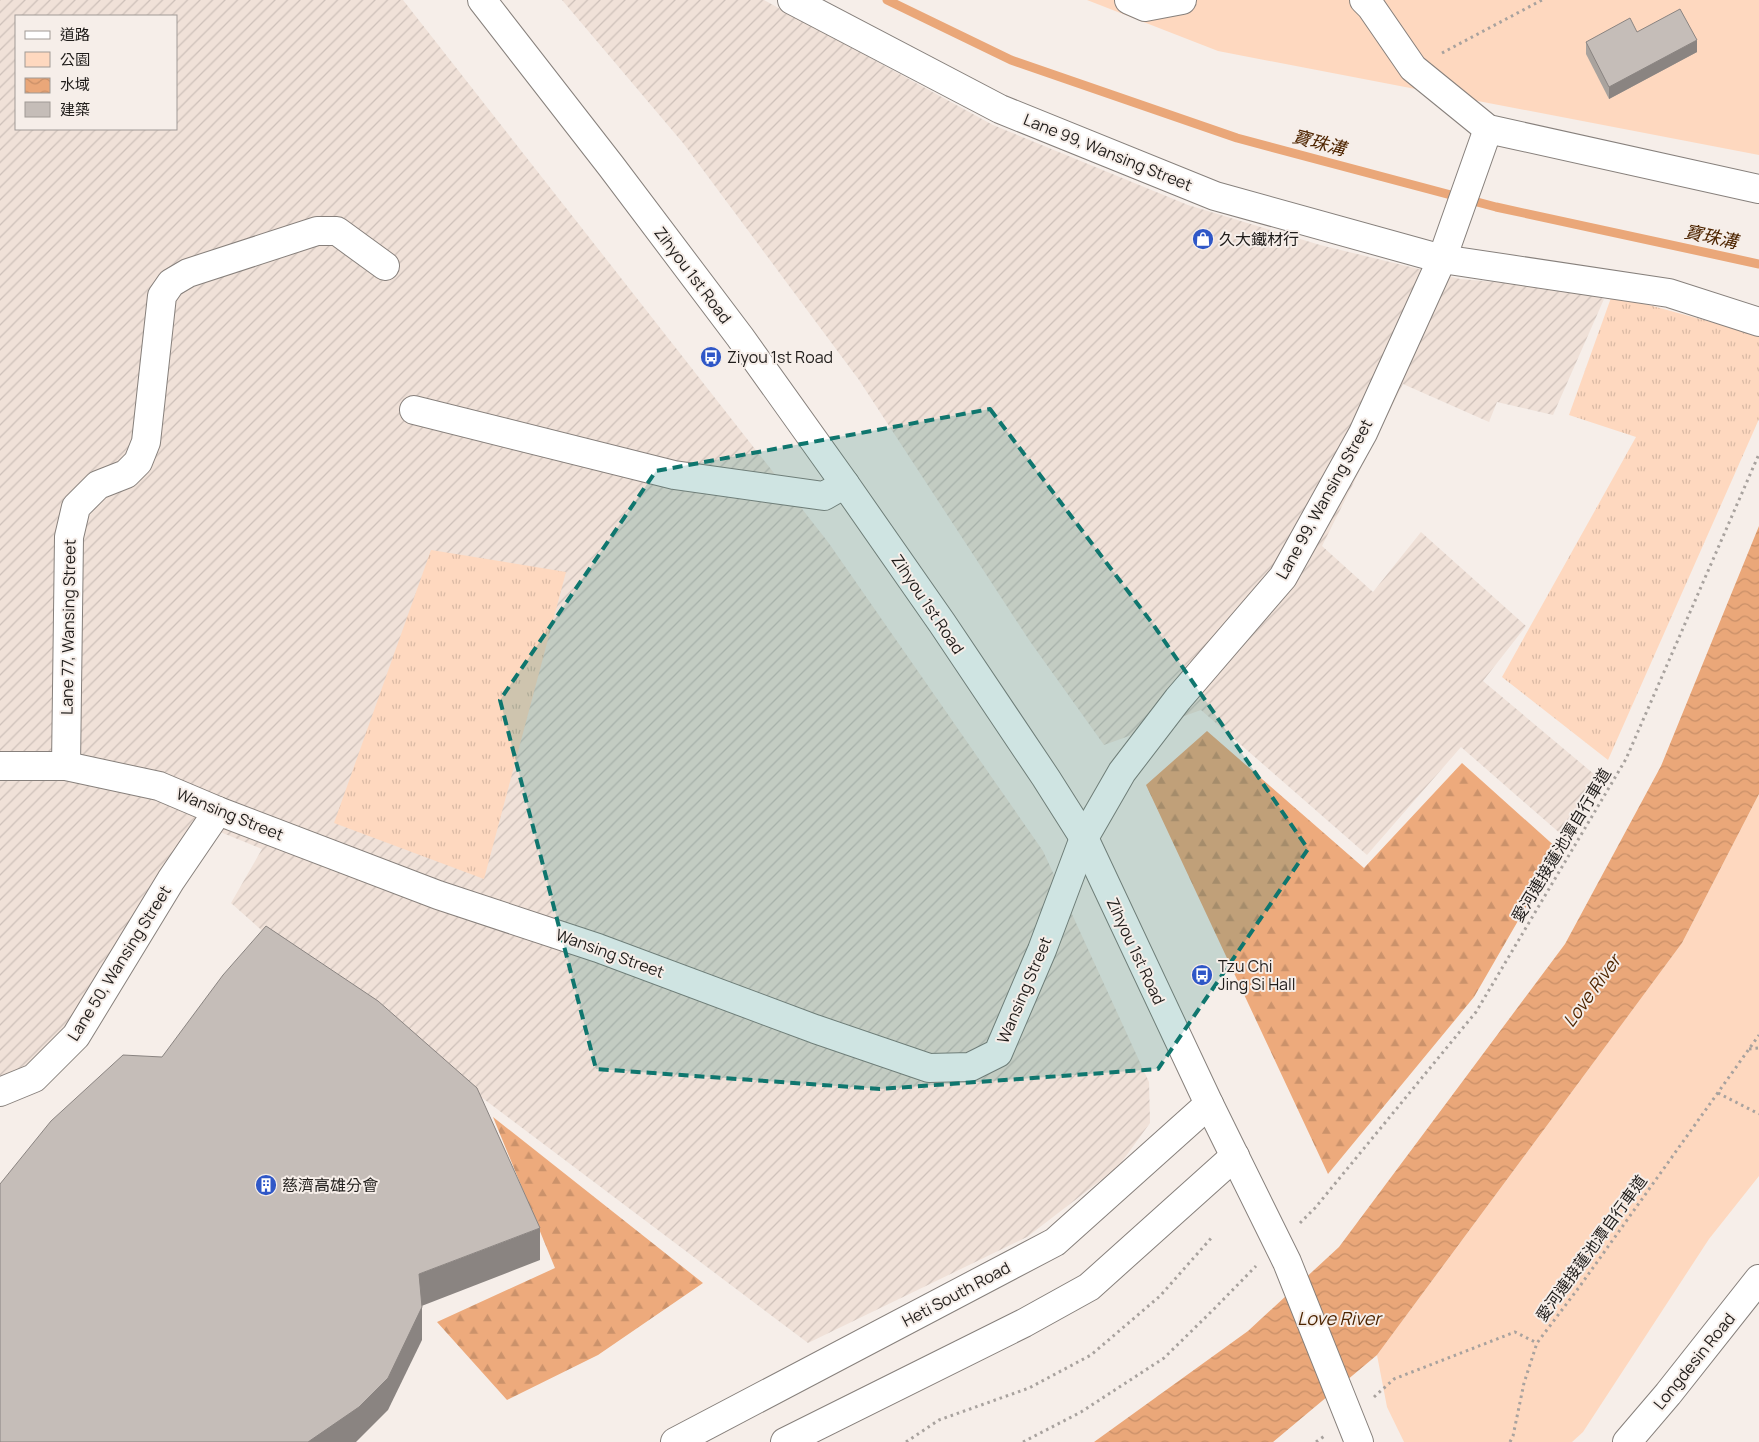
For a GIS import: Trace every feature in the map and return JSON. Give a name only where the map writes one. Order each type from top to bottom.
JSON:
[{"type":"street","name":"Zihyou 1st Road","points":[[482,0],[728,321],[846,484],[942,623],[1084,838],[1209,1104],[1287,1262],[1354,1430]]},
{"type":"street","name":"Lane 99, Wansing Street","points":[[792,0],[1000,109],[1215,196],[1442,259],[1669,293],[1759,322]]},
{"type":"street","points":[[1129,0],[1145,7],[1182,0]]},
{"type":"street","points":[[1364,0],[1371,7],[1413,68],[1488,129],[1759,189]]},
{"type":"street","points":[[1442,259],[1488,129]]},
{"type":"street","name":"Lane 77, Wansing Street","points":[[66,766],[69,537],[76,507],[98,485],[126,474],[138,462],[146,442],[162,296],[171,283],[188,274],[317,231],[337,231],[385,266]]},
{"type":"street","name":"Lane 99, Wansing Street","points":[[1084,838],[1122,772],[1178,699],[1283,577],[1363,433],[1442,259]]},
{"type":"street","points":[[414,410],[674,475],[824,496],[846,484]]},
{"type":"street","name":"Wansing Street","points":[[0,766],[66,766],[159,786],[218,811],[438,895],[598,948],[815,1029],[929,1068],[970,1067],[998,1053],[1042,950],[1084,838]]},
{"type":"street","name":"Lane 50, Wansing Street","points":[[0,1092],[34,1078],[76,1036],[171,880],[218,811]]},
{"type":"street","name":"Heti South Road","points":[[674,1442],[714,1432],[1054,1242],[1209,1104]]},
{"type":"street","points":[[785,1442],[1024,1323],[1089,1287],[1235,1156]]},
{"type":"street","name":"Longdesin Road","points":[[1627,1442],[1668,1394],[1759,1279]]},
{"type":"path","points":[[1413,68],[1542,0]]},
{"type":"path","name":"愛河連接蓮池潭自行車道","points":[[1315,1208],[1476,1012],[1626,759],[1759,454]]},
{"type":"path","name":"愛河連接蓮池潭自行車道","points":[[1510,1442],[1536,1343],[1580,1286],[1759,1035]]},
{"type":"path","points":[[1749,1050],[1759,1048]]},
{"type":"path","points":[[1718,1093],[1759,1114]]},
{"type":"path","points":[[906,1442],[938,1420],[1029,1388],[1090,1354],[1160,1296],[1213,1236]]},
{"type":"path","points":[[1023,1442],[1081,1412],[1164,1358],[1235,1288]]},
{"type":"path","points":[[1354,1430],[1394,1379],[1515,1332],[1536,1343]]},
{"type":"highlighted area","points":[[990,409],[1152,623],[1308,849],[1158,1069],[880,1089],[596,1069],[500,700],[656,471]]},
{"type":"shaded area","points":[[0,0],[403,0],[828,542],[1043,851],[1149,1082],[1150,1123],[1118,1167],[1027,1237],[808,1343],[275,942],[231,903],[262,849],[193,821],[74,1051],[0,1084]]},
{"type":"shaded area","points":[[562,0],[764,0],[993,125],[1188,205],[1320,245],[1460,279],[1570,288],[1604,299],[1553,415],[1497,402],[1489,422],[1403,384],[1322,546],[1373,592],[1421,532],[1526,626],[1483,681],[1601,780],[1562,835],[1461,747],[1367,855],[1201,710],[1104,745],[1029,640],[859,380],[683,143]]},
{"type":"green space","points":[[1087,0],[1759,0],[1759,155],[1218,51]]},
{"type":"green space","points":[[1612,295],[1759,335],[1759,419],[1608,760],[1502,677],[1636,437],[1569,415]]},
{"type":"green space","points":[[431,550],[566,572],[484,879],[334,823]]},
{"type":"green space","points":[[1207,731],[1364,868],[1462,763],[1559,850],[1474,997],[1328,1174],[1146,785]]},
{"type":"green space","points":[[1759,794],[1759,1176],[1709,1239],[1583,1432],[1572,1442],[1404,1442],[1387,1407],[1377,1355],[1682,943]]},
{"type":"green space","points":[[493,1117],[703,1283],[598,1355],[507,1400],[437,1322],[555,1268]]},
{"type":"water","name":"Love River","points":[[1759,526],[1759,794],[1682,943],[1377,1355],[1273,1442],[1094,1442],[1248,1331],[1339,1247],[1565,944],[1661,766]]},
{"type":"building","points":[[1680,9],[1697,40],[1609,87],[1586,42],[1630,18],[1637,32]]},
{"type":"building","name":"慈濟高雄分會","points":[[266,926],[378,1001],[477,1088],[540,1228],[419,1274],[422,1307],[388,1378],[359,1407],[308,1442],[0,1442],[0,1184],[51,1121],[123,1055],[162,1057],[223,975]]},
{"type":"waterway","name":"寶珠溝","points":[[887,0],[1011,60],[1237,138],[1496,207],[1759,264]]},
{"type":"place","name":"久大鐵材行","points":[[1203,239]]},
{"type":"place","name":"Ziyou 1st Road","points":[[711,357]]},
{"type":"place","name":"Tzu Chi Jing Si Hall","points":[[1202,975]]},
{"type":"place","name":"慈濟高雄分會","points":[[266,1185]]}]
